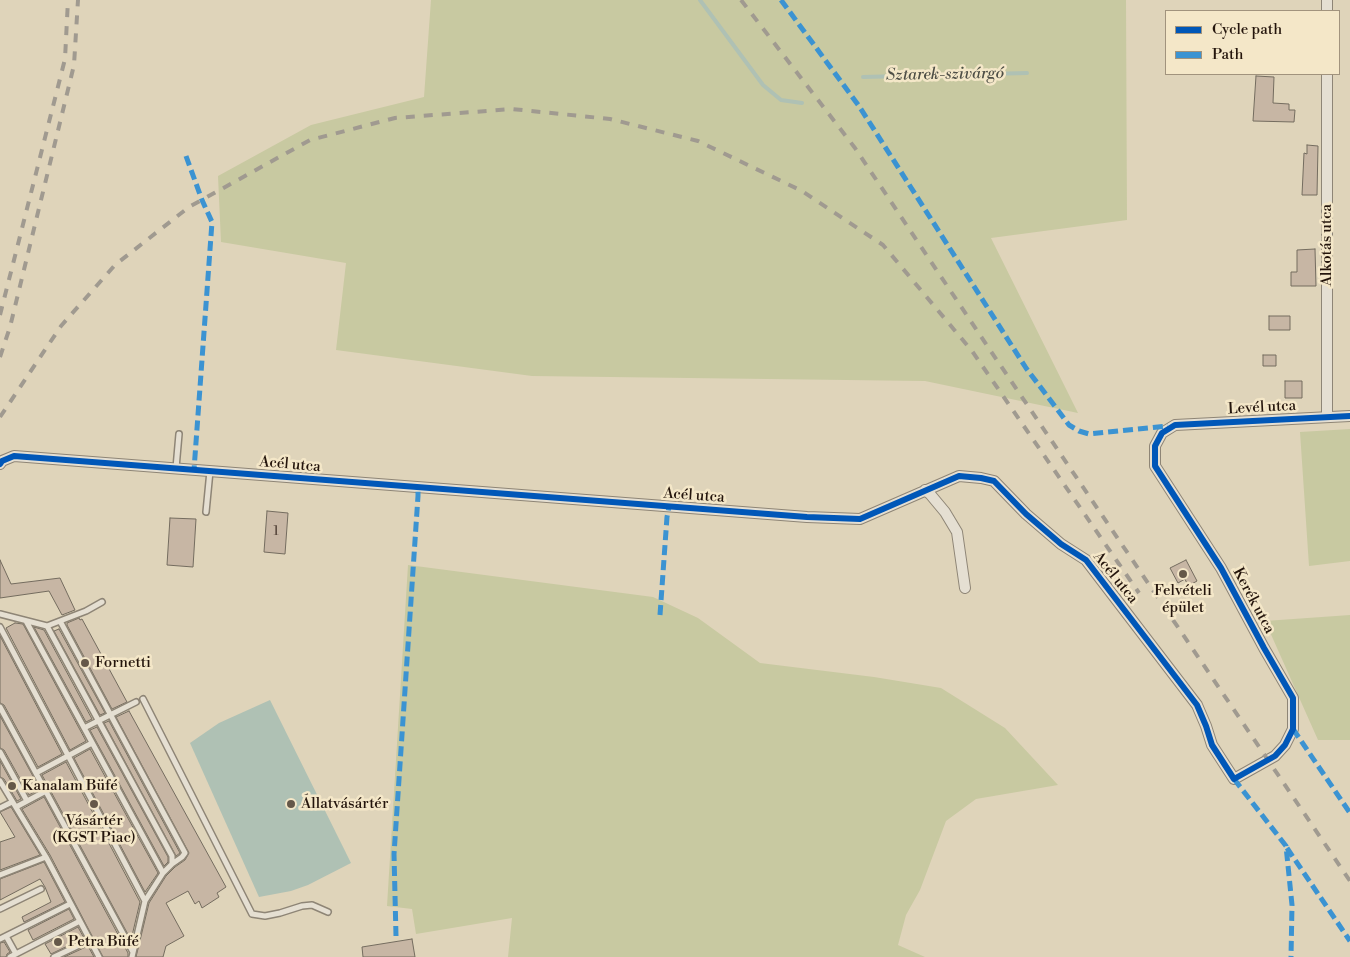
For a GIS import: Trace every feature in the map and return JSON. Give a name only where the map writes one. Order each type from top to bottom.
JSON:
[{"type":"street","name":"Alkotás utca","points":[[1327,75],[1327,416]]},
{"type":"street","name":"Levél utca","points":[[1175,425],[1350,416]]},
{"type":"street","name":"Kerék utca","points":[[1175,425],[1162,433],[1155,446],[1155,466],[1221,568],[1293,698],[1293,729],[1285,745],[1275,756],[1234,778]]},
{"type":"street","name":"Acél utca","points":[[0,464],[2,461],[14,456],[814,518],[860,519],[959,476],[982,478],[994,482],[1026,514],[1061,544],[1086,560],[1197,705],[1212,745],[1234,778]]},
{"type":"street","points":[[925,490],[945,512],[957,532],[965,588]]},
{"type":"lane","points":[[176,468],[179,434]]},
{"type":"lane","points":[[206,512],[210,471]]},
{"type":"lane","points":[[0,614],[47,626],[86,611],[102,602]]},
{"type":"lane","points":[[26,621],[163,873]]},
{"type":"lane","points":[[60,621],[185,853],[163,873],[145,901],[133,954]]},
{"type":"lane","points":[[47,626],[172,856],[172,864]]},
{"type":"lane","points":[[0,627],[145,901]]},
{"type":"lane","points":[[143,699],[252,914],[265,916],[312,905],[328,912]]},
{"type":"lane","points":[[84,728],[136,702]]},
{"type":"lane","points":[[0,707],[133,954]]},
{"type":"lane","points":[[36,773],[92,743]]},
{"type":"lane","points":[[0,752],[28,801]]},
{"type":"lane","points":[[0,781],[46,858],[99,957]]},
{"type":"lane","points":[[0,808],[28,801],[46,791]]},
{"type":"lane","points":[[0,875],[46,858]]},
{"type":"lane","points":[[0,909],[41,889]]},
{"type":"lane","points":[[0,939],[70,904]]},
{"type":"lane","points":[[10,957],[80,922]]},
{"type":"lane","points":[[6,936],[16,954]]},
{"type":"lane","points":[[54,957],[90,940]]},
{"type":"green space","points":[[431,0],[1126,0],[1127,220],[991,238],[1078,413],[925,381],[532,376],[336,350],[346,263],[221,242],[218,176],[311,125],[424,97]]},
{"type":"green space","points":[[1350,429],[1350,561],[1309,566],[1300,432]]},
{"type":"green space","points":[[408,565],[653,597],[698,618],[760,663],[874,677],[941,688],[1005,728],[1058,785],[976,799],[946,821],[920,890],[906,915],[898,945],[925,957],[508,957],[512,918],[416,934],[412,909],[387,906]]},
{"type":"green space","points":[[1350,615],[1350,740],[1318,740],[1265,621]]},
{"type":"shaded area","points":[[270,700],[351,863],[308,885],[291,891],[259,897],[190,743],[219,723]]},
{"type":"building","points":[[1256,76],[1274,77],[1273,103],[1289,104],[1289,110],[1295,110],[1294,122],[1253,121]]},
{"type":"building","points":[[1307,145],[1318,146],[1317,195],[1302,195],[1304,153],[1307,154]]},
{"type":"building","points":[[1315,249],[1316,286],[1291,286],[1291,272],[1297,272],[1297,250]]},
{"type":"building","points":[[1269,316],[1290,316],[1290,330],[1269,330]]},
{"type":"building","points":[[1263,355],[1276,355],[1276,366],[1263,366]]},
{"type":"building","points":[[1285,381],[1302,381],[1302,398],[1285,398]]},
{"type":"building","points":[[267,511],[288,513],[285,554],[264,552]]},
{"type":"building","points":[[170,518],[196,519],[193,567],[167,565]]},
{"type":"building","points":[[0,560],[11,584],[60,578],[75,610],[62,615],[49,591],[0,598]]},
{"type":"building","name":"Felvételi épület","points":[[1186,560],[1197,581],[1188,586],[1185,579],[1178,583],[1170,568]]},
{"type":"building","points":[[79,618],[80,620],[82,619],[127,702],[112,709],[67,625],[67,623]]},
{"type":"building","points":[[15,623],[23,624],[86,741],[70,750],[6,628]]},
{"type":"building","points":[[34,627],[44,630],[92,719],[86,722]]},
{"type":"building","points":[[59,629],[105,713],[100,715],[54,631]]},
{"type":"building","points":[[0,636],[62,754],[38,767],[4,705],[0,703]]},
{"type":"building","points":[[129,711],[226,887],[217,893],[219,897],[202,908],[199,901],[195,904],[188,891],[166,903],[184,936],[166,946],[163,957],[136,957],[149,903],[166,876],[185,860],[189,853],[116,717]]},
{"type":"building","points":[[0,716],[40,789],[29,795],[4,750],[0,748]]},
{"type":"building","points":[[109,721],[180,853],[176,856],[104,723]]},
{"type":"building","points":[[97,727],[168,857],[168,862],[164,866],[90,730]]},
{"type":"building","points":[[90,749],[158,873],[145,892],[74,758]]},
{"type":"building","points":[[0,761],[21,799],[17,801],[4,779],[0,777]]},
{"type":"building","points":[[66,762],[140,902],[131,940],[42,775]]},
{"type":"building","points":[[44,797],[128,953],[128,957],[103,957],[50,855],[22,809]]},
{"type":"building","points":[[11,807],[40,855],[0,870],[0,842],[15,837],[0,812]]},
{"type":"building","points":[[44,862],[65,902],[24,922],[22,917],[51,902],[45,887],[40,879],[0,900],[0,879]]},
{"type":"building","points":[[69,909],[74,919],[33,940],[28,930]]},
{"type":"building","points":[[78,927],[84,938],[51,954],[45,944]]},
{"type":"building","points":[[412,939],[415,957],[363,957],[362,947]]},
{"type":"building","points":[[4,942],[10,952],[6,957],[0,957],[0,943]]},
{"type":"building","points":[[88,946],[94,957],[64,957]]},
{"type":"waterway","name":"Sztarek-szivárgó","points":[[700,0],[763,85],[781,100],[802,103]]},
{"type":"waterway","name":"Sztarek-szivárgó","points":[[863,77],[1027,73]]},
{"type":"railway","points":[[0,315],[65,59],[68,0]]},
{"type":"railway","points":[[0,357],[10,327],[74,65],[78,0]]},
{"type":"railway","points":[[741,0],[855,148],[1350,881]]},
{"type":"railway","points":[[0,417],[61,326],[115,265],[189,207],[310,140],[395,118],[512,109],[610,119],[698,141],[802,191],[883,245],[972,351],[1139,593]]},
{"type":"marked path","points":[[781,0],[859,106],[1026,368],[1069,425],[1089,434],[1168,426]]},
{"type":"marked path","points":[[186,156],[212,222],[194,470]]},
{"type":"marked path","points":[[396,936],[394,854],[418,488]]},
{"type":"marked path","points":[[660,615],[669,507]]},
{"type":"marked path","points":[[1293,729],[1350,813]]},
{"type":"marked path","points":[[1234,779],[1286,846],[1292,905],[1291,957]]},
{"type":"marked path","points":[[1287,848],[1350,941]]},
{"type":"cycle path","points":[[0,464],[2,461],[14,456],[807,517],[860,519],[959,476],[994,481],[1026,514],[1061,544],[1086,560],[1197,705],[1212,745],[1234,779],[1275,756],[1285,745],[1293,729],[1293,698],[1221,568],[1155,466],[1155,446],[1162,433],[1175,425],[1350,416]]},
{"type":"place","name":"Felvételi épület","points":[[1183,574]]},
{"type":"place","name":"Fornetti","points":[[85,663]]},
{"type":"place","name":"Kanalam Büfé","points":[[12,786]]},
{"type":"place","name":"Vásártér (KGST Piac)","points":[[94,804]]},
{"type":"place","name":"Állatvásártér","points":[[291,804]]},
{"type":"place","name":"Petra Büfé","points":[[58,942]]}]
